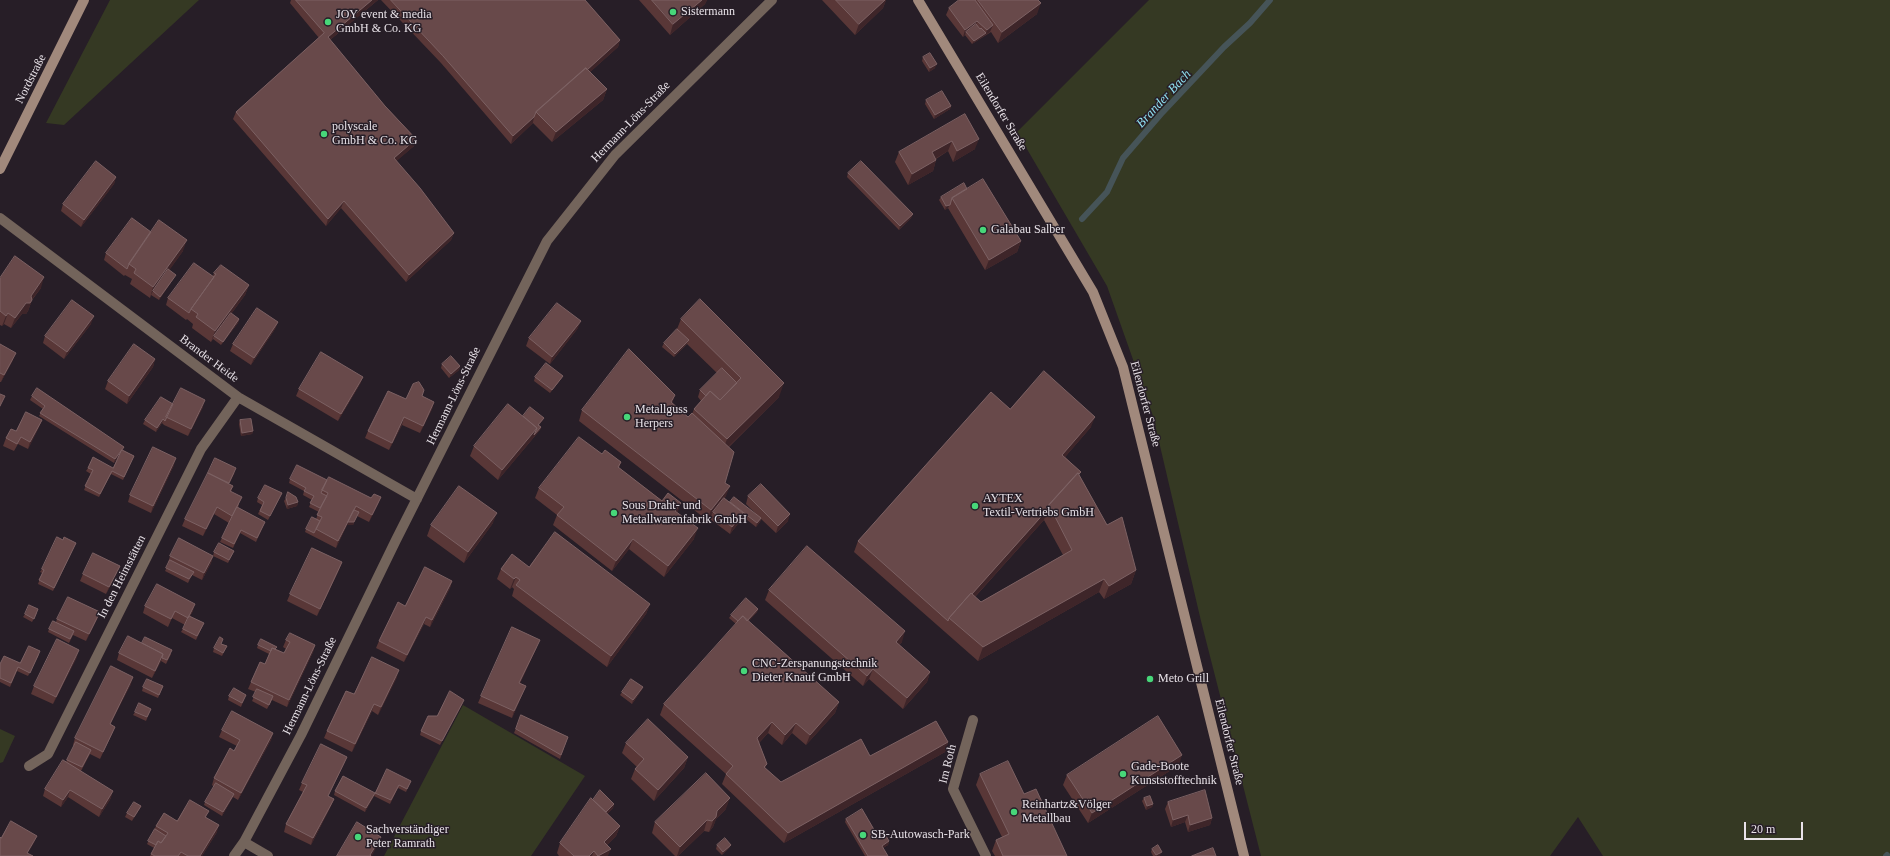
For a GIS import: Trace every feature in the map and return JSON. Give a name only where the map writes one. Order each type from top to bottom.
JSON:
[{"type":"street","name":"Nordstraße","points":[[0,169],[84,0]]},
{"type":"street","name":"Hermann-Löns-Straße","points":[[234,856],[244,842],[301,735],[417,499],[547,241],[615,155],[772,0]]},
{"type":"street","name":"Eilendorfer Straße","points":[[918,0],[1093,292],[1123,367],[1244,856]]},
{"type":"street","name":"Brander Heide","points":[[0,218],[238,397],[417,499]]},
{"type":"street","name":"In den Heimstätten","points":[[29,766],[48,754],[202,449],[238,397]]},
{"type":"street","name":"Im Roth","points":[[973,720],[953,789],[986,856]]},
{"type":"street","points":[[244,842],[268,856]]},
{"type":"green space","points":[[110,0],[199,0],[64,125],[46,123]]},
{"type":"green space","points":[[1149,0],[1890,0],[1890,856],[1603,856],[1578,817],[1550,856],[1261,856],[1201,621],[1153,416],[1107,286],[1017,132]]},
{"type":"green space","points":[[463,705],[585,776],[531,856],[384,856]]},
{"type":"green space","points":[[0,729],[15,736],[3,762],[0,763]]},
{"type":"building","name":"polyscale GmbH & Co. KG","points":[[296,0],[372,0],[328,37],[385,106],[416,139],[394,158],[420,188],[454,233],[409,275],[344,201],[328,219],[236,112],[324,33]]},
{"type":"building","points":[[391,0],[585,0],[620,40],[587,70],[586,68],[536,112],[534,117],[513,136],[443,56]]},
{"type":"building","points":[[652,0],[702,0],[673,24]]},
{"type":"building","points":[[836,0],[885,0],[859,24]]},
{"type":"building","points":[[959,0],[975,0],[993,25],[987,30],[977,21],[965,30],[949,8]]},
{"type":"building","points":[[978,0],[1038,0],[1041,3],[1002,32]]},
{"type":"building","points":[[976,24],[986,33],[974,41],[966,32]]},
{"type":"building","points":[[930,53],[937,64],[930,68],[923,57]]},
{"type":"building","points":[[586,68],[607,89],[556,132],[536,112]]},
{"type":"building","points":[[942,91],[951,106],[935,115],[926,100]]},
{"type":"building","points":[[965,114],[979,139],[957,151],[952,141],[932,152],[936,160],[912,174],[899,152]]},
{"type":"building","points":[[96,161],[116,177],[84,220],[63,204]]},
{"type":"building","points":[[861,161],[913,214],[900,226],[848,173]]},
{"type":"building","name":"Galabau Salber","points":[[983,179],[1021,241],[989,260],[952,198]]},
{"type":"building","points":[[964,183],[967,189],[952,198],[950,205],[946,206],[941,197]]},
{"type":"building","points":[[132,218],[151,232],[127,269],[106,253]]},
{"type":"building","points":[[159,220],[187,240],[153,287],[134,273],[136,269],[129,264]]},
{"type":"building","points":[[15,256],[44,277],[31,296],[32,300],[30,303],[26,303],[15,318],[8,313],[6,316],[0,311],[0,278]]},
{"type":"building","points":[[194,263],[214,277],[189,313],[168,298]]},
{"type":"building","points":[[221,265],[249,285],[215,331],[196,317],[198,314],[191,309],[216,274],[214,273]]},
{"type":"building","points":[[168,269],[176,275],[160,297],[153,291]]},
{"type":"building","points":[[700,299],[784,383],[727,439],[694,409],[710,391],[720,400],[741,378],[681,319]]},
{"type":"building","points":[[72,300],[94,316],[67,352],[45,336]]},
{"type":"building","points":[[557,303],[581,321],[552,357],[529,338]]},
{"type":"building","points":[[257,308],[278,322],[254,358],[233,344]]},
{"type":"building","points":[[231,313],[239,319],[223,342],[214,336]]},
{"type":"building","points":[[677,329],[689,340],[675,354],[664,343]]},
{"type":"building","points":[[0,344],[16,353],[4,375],[0,373]]},
{"type":"building","points":[[134,344],[155,359],[129,396],[108,381]]},
{"type":"building","points":[[629,349],[675,395],[671,402],[688,417],[692,413],[734,452],[725,483],[730,486],[711,510],[582,410]]},
{"type":"building","points":[[321,352],[363,377],[341,414],[299,389]]},
{"type":"building","points":[[451,356],[460,366],[451,374],[442,364]]},
{"type":"building","points":[[546,363],[563,376],[552,390],[535,377]]},
{"type":"building","points":[[722,368],[737,383],[720,400],[710,391],[706,396],[700,390]]},
{"type":"building","name":"AYTEX Textil-Vertriebs GmbH","points":[[1044,371],[1095,417],[1062,455],[1081,472],[1079,474],[1078,473],[1049,505],[1047,510],[972,594],[971,593],[948,621],[858,541],[991,392],[1010,409]]},
{"type":"building","points":[[419,382],[424,390],[422,396],[434,402],[423,426],[404,417],[392,443],[368,431],[388,391],[406,399],[413,384]]},
{"type":"building","points":[[37,388],[124,447],[115,459],[40,413],[45,406],[32,396]]},
{"type":"building","points":[[181,388],[205,400],[191,429],[166,417]]},
{"type":"building","points":[[0,394],[5,396],[0,406]]},
{"type":"building","points":[[161,397],[173,404],[165,421],[163,419],[157,428],[145,420]]},
{"type":"building","points":[[508,404],[537,428],[502,470],[474,446]]},
{"type":"building","points":[[530,407],[544,418],[538,425],[541,427],[534,435],[537,428],[523,416]]},
{"type":"building","points":[[26,412],[42,420],[30,442],[21,437],[17,444],[6,438],[11,429],[16,431]]},
{"type":"building","points":[[251,419],[253,431],[242,433],[240,420]]},
{"type":"building","name":"Sous Draht- und Metallwarenfabrik GmbH","points":[[579,437],[602,454],[605,450],[621,462],[618,467],[662,501],[668,493],[681,503],[675,511],[698,528],[668,566],[633,539],[616,561],[557,515],[564,507],[539,488]]},
{"type":"building","points":[[153,447],[176,458],[153,506],[130,495]]},
{"type":"building","points":[[122,450],[134,456],[124,477],[112,471],[100,494],[85,486],[93,470],[88,468],[93,457],[113,468]]},
{"type":"building","points":[[215,458],[236,468],[229,483],[208,473]]},
{"type":"building","points":[[297,465],[327,480],[321,493],[327,496],[320,508],[310,503],[314,496],[304,491],[306,488],[290,479]]},
{"type":"building","points":[[208,473],[233,486],[230,491],[242,497],[232,516],[217,507],[206,529],[185,519]]},
{"type":"building","points":[[1078,473],[1107,525],[1122,517],[1136,570],[1109,586],[1104,579],[983,647],[949,618],[971,593],[981,602],[1072,550],[1049,505]]},
{"type":"building","points":[[329,477],[371,498],[374,494],[381,497],[372,515],[356,506],[338,541],[316,529],[322,517],[317,515],[328,493],[322,490]]},
{"type":"building","points":[[761,484],[790,514],[778,526],[748,496]]},
{"type":"building","points":[[265,485],[282,493],[270,516],[260,511],[264,502],[258,498]]},
{"type":"building","points":[[459,486],[497,513],[468,552],[431,525]]},
{"type":"building","points":[[288,492],[296,497],[298,502],[288,505],[286,498]]},
{"type":"building","points":[[734,497],[761,518],[757,523],[730,502]]},
{"type":"building","points":[[724,498],[743,513],[732,527],[713,512]]},
{"type":"building","points":[[237,507],[265,522],[257,538],[241,530],[234,544],[222,538]]},
{"type":"building","points":[[354,510],[359,512],[354,522],[348,522]]},
{"type":"building","points":[[312,517],[320,521],[314,533],[306,529]]},
{"type":"building","points":[[555,532],[650,604],[611,656],[516,585],[520,580],[516,577],[514,579],[501,569],[512,554],[529,567]]},
{"type":"building","points":[[57,537],[63,540],[64,537],[76,543],[54,588],[39,580],[44,570],[42,569]]},
{"type":"building","points":[[179,538],[213,556],[204,573],[170,556]]},
{"type":"building","points":[[219,543],[234,551],[229,560],[214,552]]},
{"type":"building","points":[[807,546],[905,631],[896,642],[930,672],[907,698],[873,669],[867,676],[769,590]]},
{"type":"building","points":[[312,548],[342,562],[320,609],[290,594]]},
{"type":"building","points":[[93,553],[120,566],[109,587],[83,574]]},
{"type":"building","points":[[170,560],[194,572],[189,579],[166,568]]},
{"type":"building","points":[[425,567],[452,581],[432,620],[426,617],[407,655],[379,641],[398,602],[405,606]]},
{"type":"building","points":[[157,584],[195,604],[188,618],[175,611],[171,619],[145,606]]},
{"type":"building","points":[[68,597],[100,612],[89,634],[57,619]]},
{"type":"building","points":[[746,598],[758,609],[747,621],[743,616],[738,621],[731,615]]},
{"type":"building","points":[[29,605],[38,609],[34,619],[25,614]]},
{"type":"building","points":[[189,616],[204,623],[197,636],[183,629]]},
{"type":"building","points":[[743,616],[839,702],[810,735],[796,723],[785,735],[772,722],[757,738],[767,764],[764,767],[781,782],[861,739],[870,756],[936,721],[948,742],[788,833],[726,774],[733,766],[664,704]]},
{"type":"building","points":[[53,621],[74,631],[70,639],[49,629]]},
{"type":"building","points":[[512,627],[540,640],[519,683],[526,686],[514,711],[481,696]]},
{"type":"building","points":[[290,633],[315,645],[289,700],[251,682],[260,662],[265,664],[272,648],[284,653],[290,642],[286,640]]},
{"type":"building","points":[[128,636],[163,654],[155,671],[119,653]]},
{"type":"building","points":[[145,637],[172,650],[167,660],[162,658],[163,654],[142,643]]},
{"type":"building","points":[[220,637],[223,639],[221,644],[227,646],[223,653],[214,648]]},
{"type":"building","points":[[57,639],[79,650],[56,697],[34,686]]},
{"type":"building","points":[[261,639],[277,647],[275,649],[272,648],[271,651],[258,645]]},
{"type":"building","points":[[29,646],[40,651],[30,673],[18,667],[11,683],[0,678],[0,664],[4,656],[20,663]]},
{"type":"building","points":[[372,657],[399,670],[381,707],[374,704],[355,744],[327,731],[346,691],[354,694]]},
{"type":"building","points":[[111,666],[133,677],[110,724],[115,727],[103,752],[75,738]]},
{"type":"building","points":[[147,679],[163,686],[159,695],[143,687]]},
{"type":"building","points":[[631,679],[643,687],[633,700],[622,692]]},
{"type":"building","points":[[234,688],[246,695],[242,703],[229,696]]},
{"type":"building","points":[[257,689],[273,696],[269,705],[253,697]]},
{"type":"building","points":[[450,691],[464,700],[442,741],[421,731],[428,716],[437,716]]},
{"type":"building","points":[[139,703],[151,709],[147,717],[135,712]]},
{"type":"building","points":[[232,711],[273,733],[241,793],[214,778],[230,748],[234,751],[240,740],[222,730]]},
{"type":"building","points":[[521,715],[568,737],[561,755],[516,729]]},
{"type":"building","name":"Gade-Boote Kunststofftechnik","points":[[1158,716],[1182,755],[1092,813],[1067,775]]},
{"type":"building","points":[[648,719],[688,757],[658,790],[635,769],[644,759],[626,743]]},
{"type":"building","points":[[76,742],[91,750],[82,767],[67,760]]},
{"type":"building","points":[[321,744],[347,757],[328,796],[334,799],[313,838],[286,824],[307,785],[302,783]]},
{"type":"building","points":[[63,760],[113,791],[102,809],[70,790],[63,800],[45,789]]},
{"type":"building","name":"Reinhartz&Völger Metallbau","points":[[1008,761],[1024,794],[1036,789],[1067,856],[1003,856],[996,840],[1009,834],[980,774]]},
{"type":"building","points":[[387,769],[411,781],[407,789],[399,785],[391,800],[375,793]]},
{"type":"building","points":[[706,773],[730,798],[717,811],[716,817],[712,821],[707,820],[680,847],[655,822]]},
{"type":"building","points":[[343,776],[375,793],[366,808],[335,791]]},
{"type":"building","points":[[216,783],[234,794],[223,812],[205,802]]},
{"type":"building","points":[[600,790],[614,804],[606,812],[593,800]]},
{"type":"building","points":[[1205,790],[1212,818],[1190,825],[1188,815],[1173,820],[1168,802]]},
{"type":"building","points":[[1150,796],[1153,804],[1147,806],[1144,798]]},
{"type":"building","points":[[591,798],[620,826],[604,842],[611,849],[598,856],[594,851],[589,856],[574,856],[560,843]]},
{"type":"building","points":[[190,800],[209,811],[205,817],[219,825],[200,856],[188,856],[181,852],[178,856],[155,856],[151,854],[158,841],[161,843],[168,833],[156,826],[164,813],[177,821]]},
{"type":"building","points":[[134,802],[141,806],[134,817],[127,813]]},
{"type":"building","name":"SB-Autowasch-Park","points":[[862,809],[876,833],[882,829],[889,841],[882,846],[888,856],[868,856],[846,819]]},
{"type":"building","points":[[11,821],[37,836],[27,853],[33,856],[0,856],[0,837],[1,838]]},
{"type":"building","name":"Sachverständiger Peter Ramrath","points":[[357,822],[381,837],[370,855],[371,856],[337,856]]},
{"type":"building","points":[[155,829],[166,836],[161,843],[158,841],[156,845],[148,841]]},
{"type":"building","points":[[725,838],[731,845],[723,852],[717,845]]},
{"type":"building","points":[[1158,845],[1162,852],[1156,855],[1152,849]]},
{"type":"building","points":[[1213,848],[1216,856],[1192,856]]},
{"type":"waterway","name":"Brander Bach","points":[[1082,219],[1107,192],[1123,158],[1161,114],[1224,47],[1250,23],[1270,0]]},
{"type":"place","name":"Sistermann","points":[[673,12]]},
{"type":"place","name":"JOY event & media GmbH & Co. KG","points":[[328,22]]},
{"type":"place","name":"polyscale GmbH & Co. KG","points":[[324,134]]},
{"type":"place","name":"Galabau Salber","points":[[983,230]]},
{"type":"place","name":"Metallguss Herpers","points":[[627,417]]},
{"type":"place","name":"AYTEX Textil-Vertriebs GmbH","points":[[975,506]]},
{"type":"place","name":"Sous Draht- und Metallwarenfabrik GmbH","points":[[614,513]]},
{"type":"place","name":"CNC-Zerspanungstechnik Dieter Knauf GmbH","points":[[744,671]]},
{"type":"place","name":"Meto Grill","points":[[1150,679]]},
{"type":"place","name":"Gade-Boote Kunststofftechnik","points":[[1123,774]]},
{"type":"place","name":"Reinhartz&Völger Metallbau","points":[[1014,812]]},
{"type":"place","name":"SB-Autowasch-Park","points":[[863,835]]},
{"type":"place","name":"Sachverständiger Peter Ramrath","points":[[358,837]]}]
